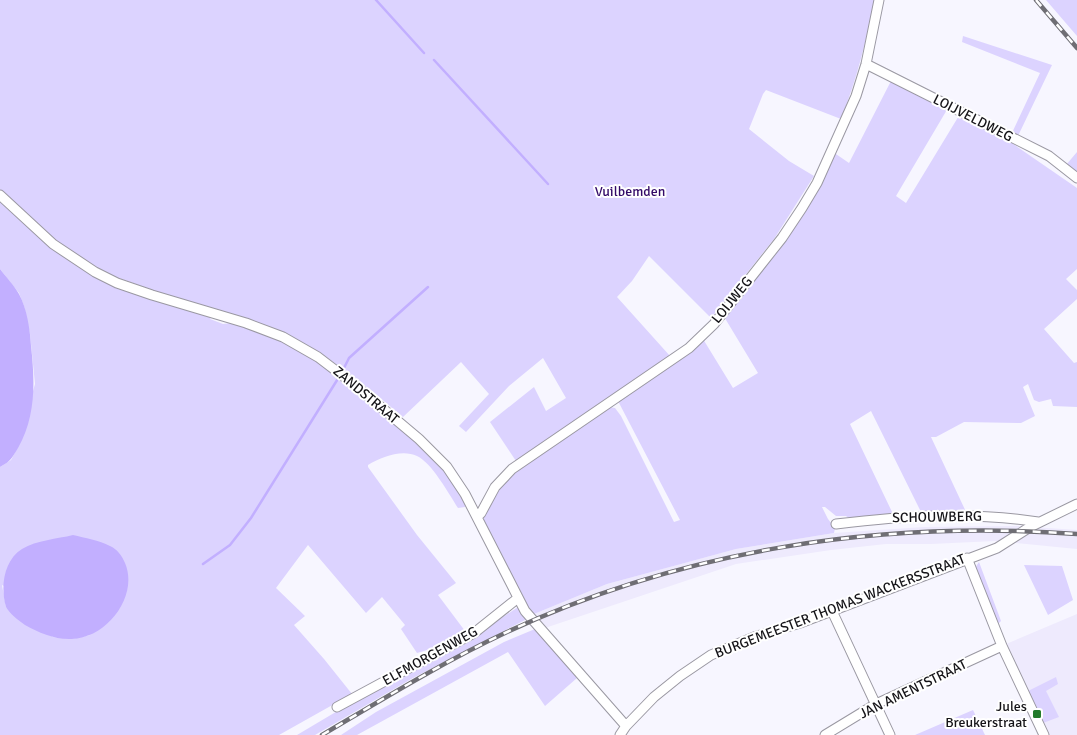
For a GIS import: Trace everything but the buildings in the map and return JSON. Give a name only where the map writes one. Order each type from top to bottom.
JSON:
[{"type":"street","name":"LOIJWEG","points":[[477,517],[482,513],[495,487],[512,469],[689,348],[714,324],[782,238],[817,183],[856,96],[866,64],[879,0]]},
{"type":"street","name":"LOIJVELDWEG","points":[[866,64],[1048,156],[1077,178]]},
{"type":"street","name":"ZANDSTRAAT","points":[[0,195],[53,244],[95,272],[152,295],[264,329],[283,337],[318,357],[356,386],[447,467],[465,494],[525,611],[626,726]]},
{"type":"street","points":[[1038,522],[1077,504]]},
{"type":"street","name":"SCHOUWBERG","points":[[836,524],[890,518],[958,516],[996,516],[1038,522]]},
{"type":"street","name":"BURGEMEESTER THOMAS WACKERSSTRAAT","points":[[620,735],[626,726],[661,692],[711,654],[754,637],[800,623],[997,548],[1038,522]]},
{"type":"street","points":[[967,558],[1002,646],[1044,735]]},
{"type":"street","name":"ELFMORGENWEG","points":[[337,707],[474,633],[518,598]]},
{"type":"street","points":[[832,611],[890,735]]},
{"type":"street","name":"JAN AMENTSTRAAT","points":[[825,735],[876,704],[1002,646]]},
{"type":"shaded area","points":[[0,269],[19,294],[26,313],[31,340],[33,398],[24,436],[13,457],[0,467]]},
{"type":"shaded area","points":[[1017,526],[1077,530],[1077,549],[995,541],[886,544],[831,550],[736,564],[545,628],[534,614],[607,584],[736,549],[834,533],[924,527]]},
{"type":"shaded area","points":[[73,535],[92,539],[113,547],[121,555],[125,563],[128,589],[117,613],[108,623],[85,637],[66,639],[42,633],[14,617],[6,607],[3,591],[7,567],[22,549],[41,542]]},
{"type":"shaded area","points":[[1077,614],[1077,735],[1042,735],[999,647]]},
{"type":"green space","name":"Vuilbemden","points":[[0,0],[874,0],[868,31],[852,89],[841,119],[766,90],[763,94],[749,129],[789,161],[814,176],[774,239],[711,318],[649,256],[632,281],[617,297],[670,356],[516,461],[490,422],[534,387],[546,411],[566,398],[543,358],[509,386],[466,432],[459,426],[489,394],[461,362],[403,417],[345,370],[298,340],[265,325],[185,302],[105,273],[73,255],[35,224],[0,191]]},
{"type":"green space","points":[[1046,0],[1077,0],[1077,36]]},
{"type":"green space","points":[[963,36],[1052,65],[1017,138],[1011,135],[1040,73],[962,42]]},
{"type":"green space","points":[[892,79],[948,108],[896,196],[906,203],[960,114],[1006,139],[1077,188],[1077,269],[1066,279],[1077,290],[1077,299],[1044,329],[1074,363],[1077,362],[1077,407],[1053,406],[1051,399],[1039,402],[1034,400],[1028,384],[1023,387],[1035,416],[1021,423],[964,422],[936,437],[931,437],[967,514],[922,514],[871,411],[850,424],[893,514],[850,519],[846,516],[836,516],[825,507],[822,507],[835,528],[834,533],[736,549],[607,584],[534,614],[521,598],[483,522],[484,515],[499,487],[514,472],[609,407],[615,408],[621,416],[674,522],[680,520],[618,401],[703,339],[733,388],[758,373],[723,315],[789,230],[833,152],[849,163]]},
{"type":"green space","points":[[1077,152],[1077,173],[1066,165]]},
{"type":"green space","points":[[0,202],[42,240],[71,262],[106,282],[212,316],[210,319],[223,324],[232,323],[278,338],[336,375],[378,408],[435,460],[466,503],[465,507],[458,508],[434,472],[417,456],[405,453],[398,454],[379,459],[368,465],[417,535],[456,583],[438,595],[465,631],[434,648],[417,653],[401,629],[405,625],[382,597],[366,613],[308,545],[276,588],[305,616],[294,625],[352,694],[279,735],[0,735],[0,467],[11,460],[17,449],[35,384],[30,334],[24,306],[19,293],[0,269]],"holes":[[[2,585],[90,635],[72,639],[53,637],[6,607]]]},
{"type":"green space","points":[[979,562],[1001,621],[997,625],[975,568]]},
{"type":"green space","points":[[1024,565],[1062,566],[1073,600],[1048,615]]},
{"type":"green space","points":[[521,605],[527,619],[413,678],[315,735],[297,735],[361,697],[488,627]]},
{"type":"green space","points":[[535,629],[577,678],[545,706],[508,652],[357,735],[341,735],[376,712],[504,642]]},
{"type":"green space","points":[[1056,677],[1058,684],[1046,691],[1059,717],[1043,723],[1028,691]]},
{"type":"green space","points":[[973,710],[985,735],[915,735]]},
{"type":"waterway","points":[[376,0],[424,53]]},
{"type":"waterway","points":[[434,60],[548,184]]},
{"type":"waterway","points":[[342,372],[349,358],[428,287]]},
{"type":"waterway","points":[[203,564],[230,545],[251,518],[339,377]]},
{"type":"railway","points":[[1036,0],[1077,48]]},
{"type":"railway","points":[[322,735],[436,668],[507,632],[575,603],[644,580],[714,561],[786,547],[858,537],[931,532],[1004,531],[1077,534]]},
{"type":"place","name":"Jules Breukerstraat","points":[[1037,714]]}]
